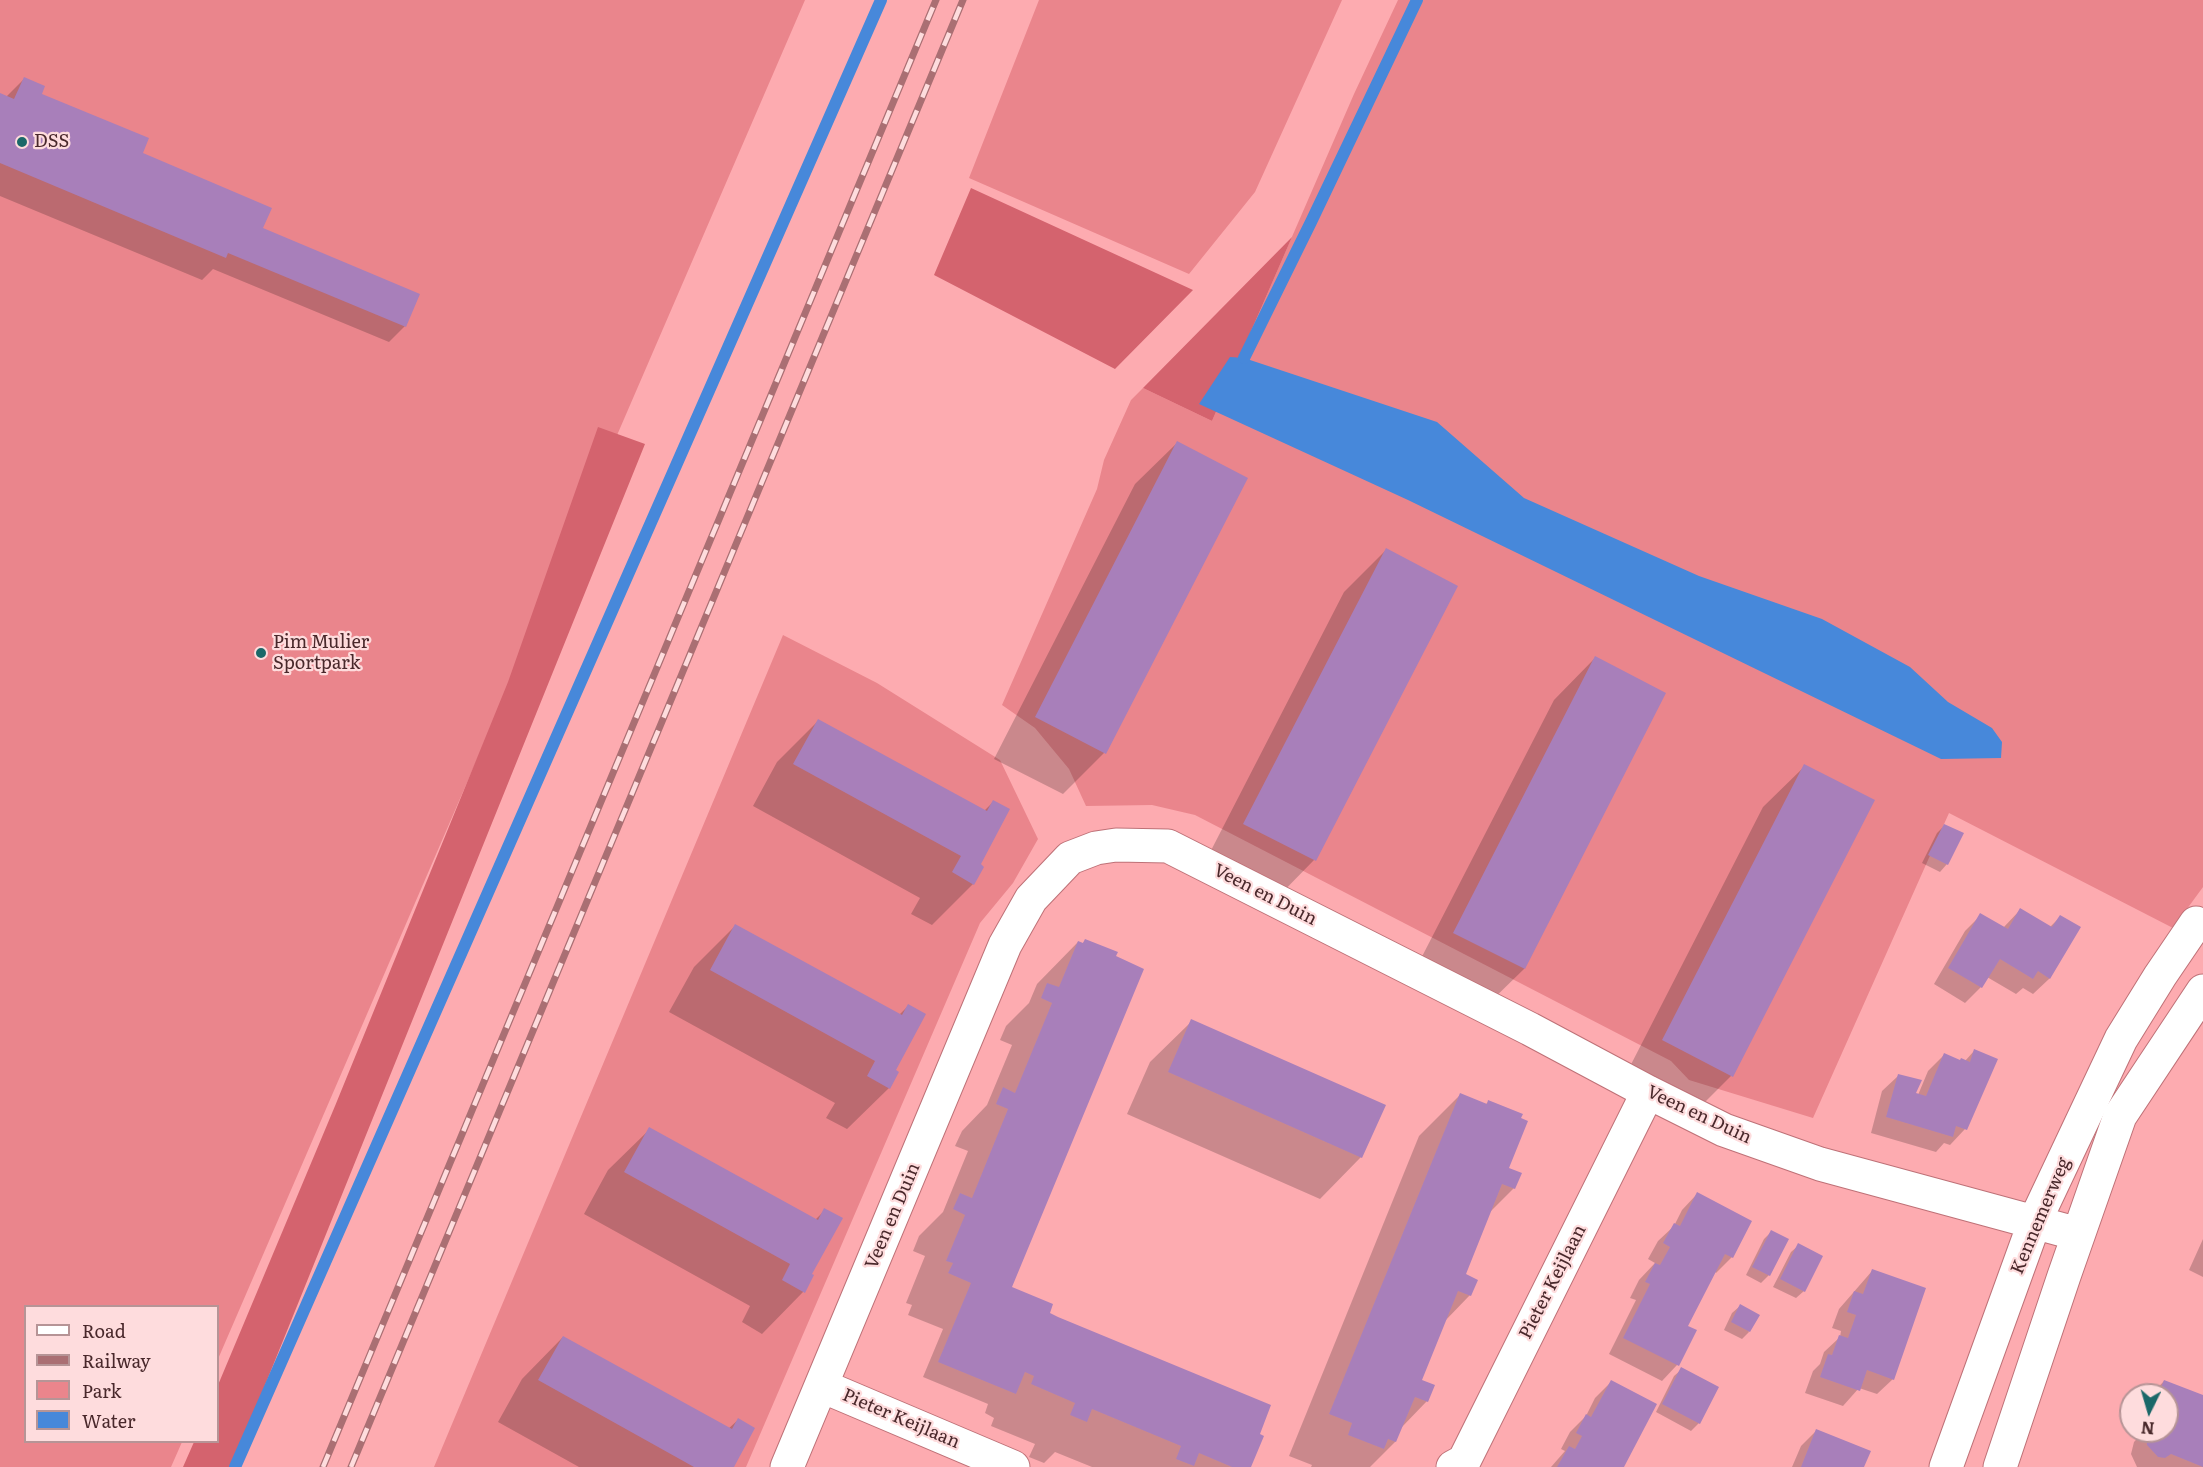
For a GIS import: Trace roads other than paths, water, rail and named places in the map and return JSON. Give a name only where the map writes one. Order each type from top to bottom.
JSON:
[{"type":"street","name":"Veen en Duin","points":[[787,1467],[1005,945],[1031,899],[1070,858],[1096,848],[1132,844],[1168,846],[1724,1130],[1820,1164],[2078,1234]]},
{"type":"street","name":"Kennemerweg","points":[[1946,1467],[2036,1221],[2121,1040],[2196,923]]},
{"type":"street","name":"Kennemerweg","points":[[2001,1467],[2078,1234],[2120,1116],[2199,996],[2160,976]]},
{"type":"street","name":"Pieter Keijlaan","points":[[1454,1467],[1464,1461],[1648,1092]]},
{"type":"street","name":"Pieter Keijlaan","points":[[822,1386],[1013,1467]]},
{"type":"water","points":[[1230,357],[1244,358],[1437,422],[1524,498],[1699,576],[1822,619],[1910,667],[1948,702],[1992,728],[2002,742],[2001,758],[1941,759],[1408,500],[1199,404]]},
{"type":"waterway","points":[[235,1467],[881,0]]},
{"type":"waterway","points":[[1244,358],[1417,0]]},
{"type":"railway","points":[[323,1467],[936,0]]},
{"type":"railway","points":[[351,1467],[963,0]]},
{"type":"place","name":"DSS","points":[[22,142]]},
{"type":"place","name":"Pim Mulier Sportpark","points":[[261,653]]}]
